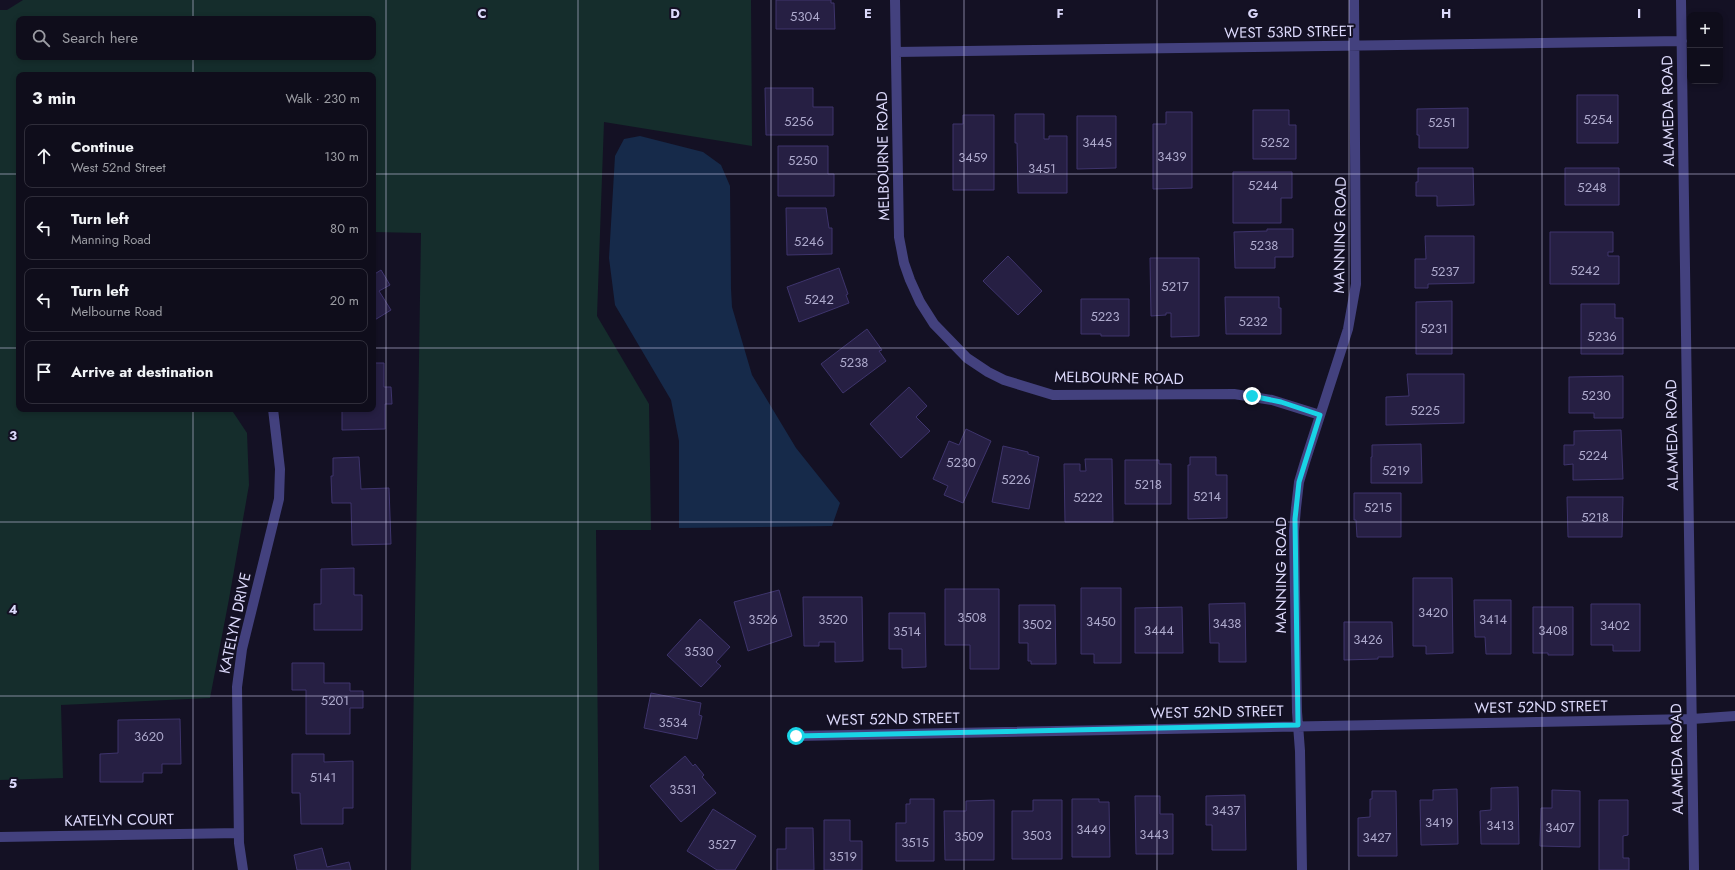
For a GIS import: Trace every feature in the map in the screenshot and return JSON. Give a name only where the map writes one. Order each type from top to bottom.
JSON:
[{"type":"street","name":"MELBOURNE ROAD","points":[[895,0],[899,230],[904,263],[913,286],[934,324],[967,358],[988,372],[1004,380],[1053,394],[1234,394],[1272,400],[1320,415]]},
{"type":"street","name":"MANNING ROAD","points":[[1302,870],[1295,519],[1299,482],[1348,329],[1356,284],[1354,0]]},
{"type":"street","name":"ALAMEDA ROAD","points":[[1681,0],[1694,870]]},
{"type":"street","name":"WEST 53RD STREET","points":[[896,52],[1682,41]]},
{"type":"street","name":"KATELYN DRIVE","points":[[243,870],[239,833],[237,686],[242,649],[279,499],[280,469],[273,412]]},
{"type":"street","name":"WEST 52ND STREET","points":[[796,736],[1298,725],[1692,719],[1735,716]]},
{"type":"street","name":"KATELYN COURT","points":[[0,837],[239,833]]},
{"type":"green space","points":[[23,0],[751,0],[752,146],[604,122],[597,316],[649,404],[651,530],[596,530],[599,870],[411,870],[421,233],[376,232],[376,72],[16,72],[16,412],[233,412],[247,433],[249,485],[210,698],[61,705],[63,778],[0,780],[0,10],[7,10]]},
{"type":"water","points":[[640,136],[703,152],[721,165],[730,186],[732,307],[752,375],[796,448],[840,503],[832,526],[679,528],[679,441],[671,400],[615,305],[609,258],[615,156],[624,139]]},
{"type":"building","points":[[776,0],[831,0],[831,3],[834,3],[835,29],[776,29]]},
{"type":"building","points":[[765,88],[813,88],[813,107],[833,107],[833,135],[766,135]]},
{"type":"building","points":[[1577,95],[1618,95],[1618,143],[1577,143]]},
{"type":"building","points":[[1468,108],[1468,148],[1419,148],[1419,135],[1417,135],[1417,109]]},
{"type":"building","points":[[1253,110],[1289,110],[1289,125],[1296,125],[1296,159],[1253,159]]},
{"type":"building","points":[[1166,112],[1192,112],[1192,188],[1153,189],[1153,124],[1166,124]]},
{"type":"building","points":[[1015,114],[1044,114],[1044,139],[1049,139],[1049,136],[1067,136],[1067,193],[1018,193]]},
{"type":"building","points":[[963,115],[994,115],[994,190],[953,190],[953,124],[963,124]]},
{"type":"building","points":[[1077,116],[1116,116],[1116,168],[1077,169]]},
{"type":"building","points":[[778,146],[828,146],[828,174],[834,174],[834,196],[778,196]]},
{"type":"building","points":[[1418,168],[1473,168],[1474,205],[1437,206],[1437,196],[1416,196]]},
{"type":"building","points":[[1565,168],[1619,168],[1619,205],[1565,205]]},
{"type":"building","points":[[1233,172],[1292,172],[1292,198],[1281,198],[1281,223],[1233,223]]},
{"type":"building","points":[[786,208],[826,208],[829,228],[832,228],[832,254],[787,255]]},
{"type":"building","points":[[1267,229],[1293,229],[1293,257],[1275,257],[1275,268],[1235,268],[1234,232],[1267,231]]},
{"type":"building","points":[[1550,232],[1613,232],[1613,252],[1608,252],[1608,256],[1619,256],[1619,284],[1550,284]]},
{"type":"building","points":[[1425,236],[1474,236],[1474,283],[1428,284],[1428,288],[1415,288],[1415,259],[1426,259]]},
{"type":"building","points":[[1008,256],[1042,291],[1018,315],[983,281]]},
{"type":"building","points":[[1150,258],[1199,258],[1199,336],[1171,337],[1171,313],[1166,313],[1166,315],[1151,316]]},
{"type":"building","points":[[839,268],[848,294],[846,295],[849,303],[799,322],[787,287]]},
{"type":"building","points":[[381,270],[390,285],[379,291],[391,310],[376,319],[376,273]]},
{"type":"building","points":[[1225,297],[1279,297],[1279,308],[1281,308],[1281,334],[1226,334]]},
{"type":"building","points":[[1081,299],[1129,299],[1129,336],[1081,334]]},
{"type":"building","points":[[1452,301],[1452,354],[1416,354],[1416,302]]},
{"type":"building","points":[[1581,304],[1615,304],[1615,318],[1623,318],[1623,354],[1581,354]]},
{"type":"building","points":[[867,329],[882,350],[879,351],[886,361],[843,393],[821,364]]},
{"type":"building","points":[[376,363],[384,363],[384,387],[391,387],[392,404],[385,404],[385,429],[342,430],[342,412],[376,412]]},
{"type":"building","points":[[1407,374],[1464,374],[1464,423],[1386,425],[1386,397],[1409,396]]},
{"type":"building","points":[[1623,376],[1623,418],[1594,418],[1594,413],[1569,413],[1569,377]]},
{"type":"building","points":[[909,387],[927,406],[916,417],[930,431],[901,458],[870,424]]},
{"type":"building","points":[[966,429],[991,441],[963,503],[944,495],[948,486],[933,479],[949,441],[959,445]]},
{"type":"building","points":[[1621,430],[1623,479],[1573,480],[1573,464],[1564,465],[1564,445],[1574,445],[1574,431]]},
{"type":"building","points":[[1421,444],[1422,483],[1371,483],[1372,445]]},
{"type":"building","points":[[1003,446],[1028,452],[1028,454],[1039,457],[1029,509],[992,502]]},
{"type":"building","points":[[359,457],[361,489],[389,488],[391,544],[352,545],[351,503],[332,503],[331,476],[333,476],[333,458]]},
{"type":"building","points":[[1190,457],[1216,457],[1216,475],[1227,475],[1227,518],[1188,519],[1188,465],[1190,465]]},
{"type":"building","points":[[1085,459],[1112,459],[1113,522],[1065,522],[1064,464],[1080,464],[1080,471],[1086,471]]},
{"type":"building","points":[[1125,460],[1159,460],[1159,464],[1171,464],[1171,504],[1125,504]]},
{"type":"building","points":[[1354,493],[1401,493],[1401,537],[1357,537],[1356,520],[1354,520]]},
{"type":"building","points":[[1567,497],[1623,497],[1622,537],[1568,537]]},
{"type":"building","points":[[354,568],[354,595],[362,595],[362,630],[314,630],[314,604],[321,604],[321,569]]},
{"type":"building","points":[[1413,578],[1452,578],[1453,653],[1426,654],[1426,646],[1413,646]]},
{"type":"building","points":[[1081,588],[1121,588],[1121,663],[1094,663],[1094,654],[1081,654]]},
{"type":"building","points":[[945,589],[999,589],[999,669],[970,669],[970,645],[945,645]]},
{"type":"building","points":[[779,590],[792,636],[748,651],[734,602]]},
{"type":"building","points":[[803,597],[862,597],[863,661],[835,662],[835,642],[819,642],[819,646],[804,646]]},
{"type":"building","points":[[1474,600],[1511,600],[1511,654],[1486,654],[1485,637],[1475,637]]},
{"type":"building","points":[[1245,603],[1246,662],[1219,662],[1219,643],[1210,643],[1209,604]]},
{"type":"building","points":[[1591,604],[1640,604],[1640,651],[1613,651],[1613,645],[1591,645]]},
{"type":"building","points":[[1019,605],[1055,605],[1056,664],[1031,664],[1031,661],[1028,661],[1028,643],[1019,643]]},
{"type":"building","points":[[1182,607],[1183,653],[1135,653],[1135,608]]},
{"type":"building","points":[[1533,607],[1573,607],[1573,655],[1548,655],[1548,653],[1533,653]]},
{"type":"building","points":[[889,613],[925,613],[926,667],[902,668],[902,649],[889,649]]},
{"type":"building","points":[[700,619],[730,647],[716,662],[721,666],[701,687],[667,655]]},
{"type":"building","points":[[1344,622],[1392,622],[1393,657],[1344,660]]},
{"type":"building","points":[[292,663],[324,663],[324,683],[350,683],[350,691],[363,691],[363,708],[350,708],[350,734],[306,734],[306,690],[292,690]]},
{"type":"building","points":[[651,693],[701,703],[699,715],[702,716],[697,739],[644,728]]},
{"type":"building","points":[[180,719],[181,764],[162,764],[162,773],[143,773],[143,782],[100,782],[100,754],[118,753],[118,720]]},
{"type":"building","points":[[292,754],[324,754],[324,762],[353,761],[353,808],[343,808],[343,824],[301,824],[300,793],[292,793]]},
{"type":"building","points":[[685,756],[693,766],[695,764],[704,775],[702,777],[716,793],[681,822],[650,786]]},
{"type":"building","points":[[1518,787],[1519,844],[1481,844],[1480,811],[1491,810],[1491,788]]},
{"type":"building","points":[[1457,789],[1458,844],[1421,845],[1420,800],[1433,800],[1433,790]]},
{"type":"building","points":[[1552,790],[1580,791],[1580,847],[1540,846],[1541,808],[1552,808]]},
{"type":"building","points":[[1372,791],[1396,791],[1397,856],[1358,856],[1358,818],[1370,817],[1370,799],[1372,799]]},
{"type":"building","points":[[1245,795],[1246,850],[1212,850],[1212,825],[1206,825],[1206,796]]},
{"type":"building","points":[[1135,796],[1160,796],[1160,814],[1173,814],[1173,854],[1136,854]]},
{"type":"building","points":[[910,799],[934,799],[934,861],[896,861],[896,823],[906,823],[906,804],[910,804]]},
{"type":"building","points":[[1072,799],[1099,799],[1099,802],[1109,802],[1110,857],[1072,857]]},
{"type":"building","points":[[994,800],[994,860],[945,860],[944,811],[966,811],[966,801]]},
{"type":"building","points":[[1033,800],[1062,800],[1062,859],[1012,859],[1012,811],[1033,811]]},
{"type":"building","points":[[1599,800],[1628,800],[1628,835],[1623,836],[1623,858],[1629,858],[1629,870],[1599,870]]},
{"type":"building","points":[[713,809],[756,836],[735,870],[717,870],[687,851]]},
{"type":"building","points":[[824,820],[850,820],[850,841],[862,841],[862,870],[824,870]]},
{"type":"building","points":[[786,828],[813,828],[814,870],[777,870],[777,849],[786,849]]},
{"type":"building","points":[[322,848],[327,867],[349,862],[351,870],[297,870],[294,855]]},
{"type":"route","points":[[796,736],[1268,727],[1298,725],[1294,531],[1299,482],[1320,415],[1281,402],[1252,396]]}]
